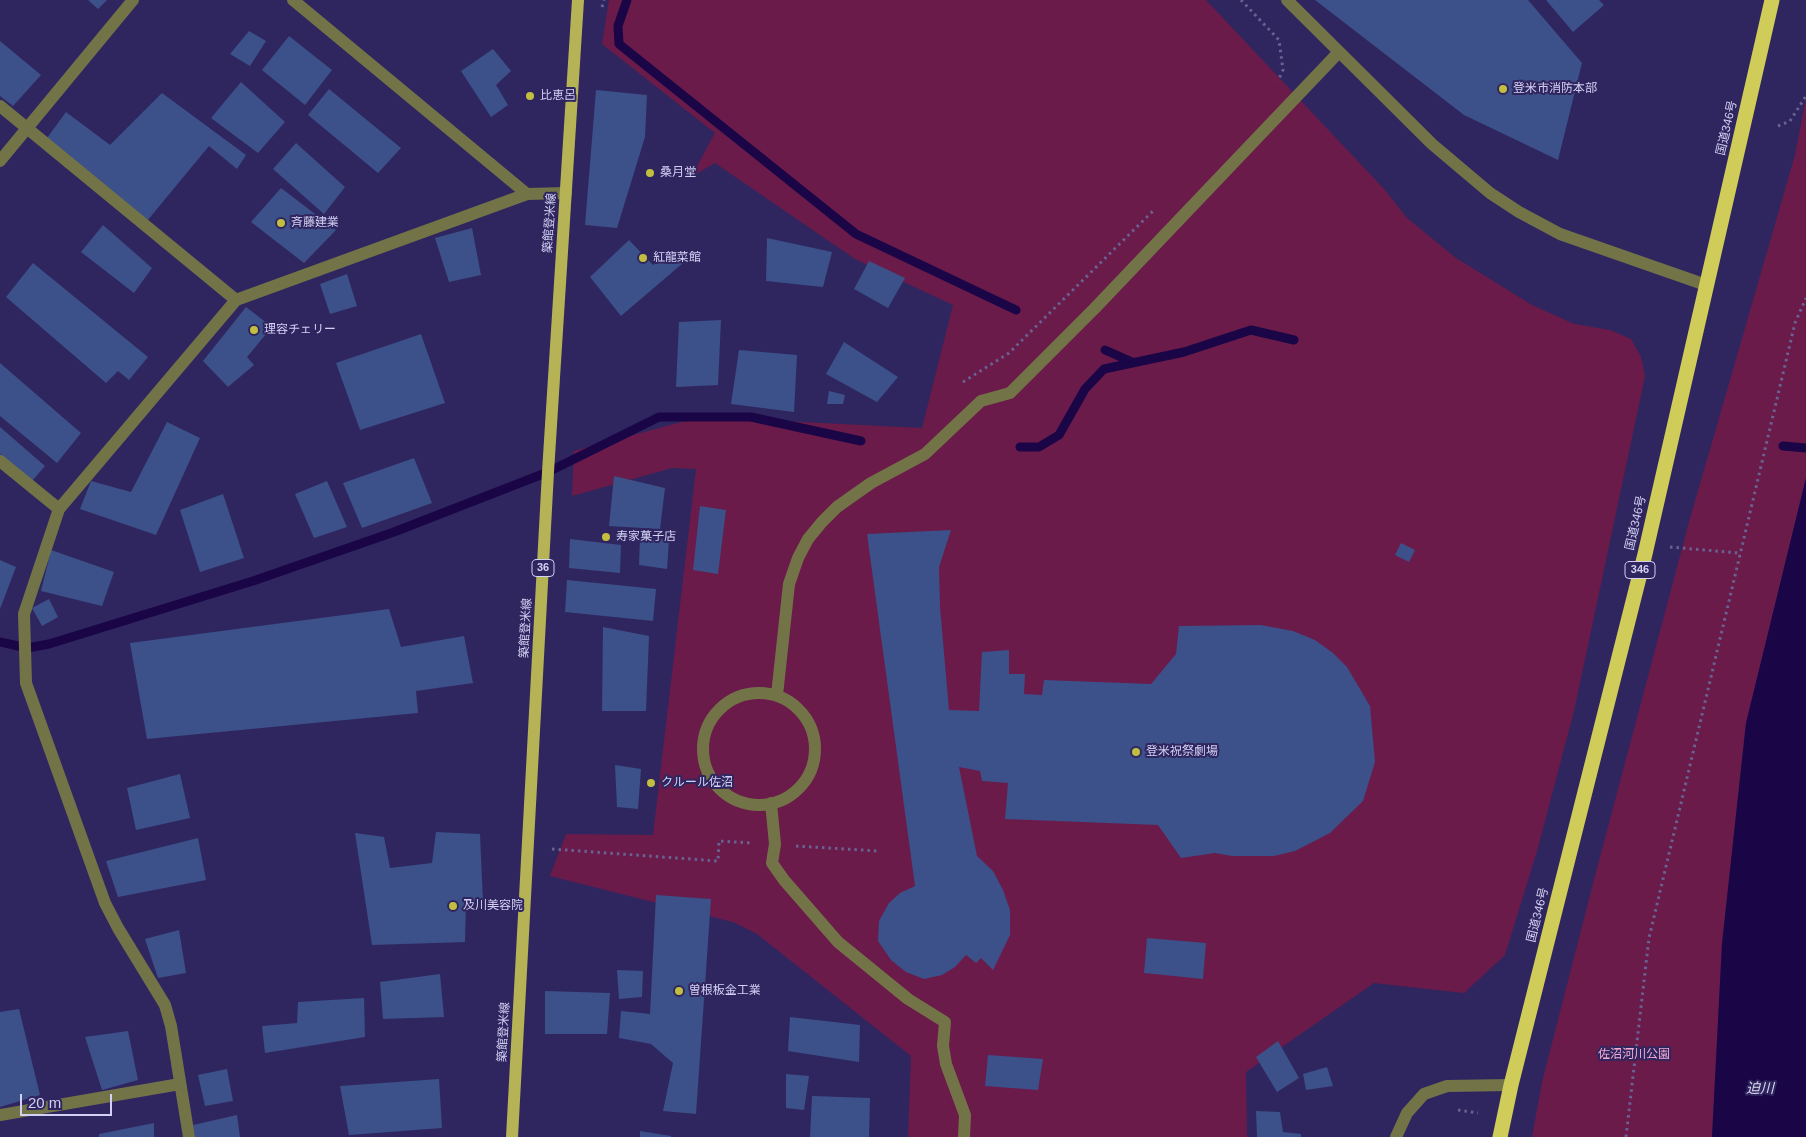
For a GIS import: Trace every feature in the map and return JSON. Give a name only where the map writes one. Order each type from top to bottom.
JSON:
[{"type":"highway","name":"国道346号","points":[[1500,1137],[1510,1085],[1645,554],[1772,0]]},
{"type":"main road","name":"築館登米線","points":[[512,1137],[548,472],[578,0]]},
{"type":"street","points":[[0,161],[133,0]]},
{"type":"street","points":[[293,0],[527,194]]},
{"type":"street","points":[[1287,0],[1439,150],[1490,193],[1518,212],[1560,234],[1706,285]]},
{"type":"street","points":[[777,695],[789,584],[805,545],[822,522],[837,507],[870,483],[925,454],[981,401],[1010,393],[1101,301],[1339,52]]},
{"type":"street","points":[[0,106],[236,300]]},
{"type":"street","points":[[189,1137],[171,1026],[165,1005],[105,903],[26,683],[24,614],[59,509],[236,300],[527,194],[566,193]]},
{"type":"street","points":[[0,460],[59,509]]},
{"type":"street","points":[[760,692],[777,695],[794,704],[807,719],[814,736],[816,755],[810,773],[799,788],[784,799],[771,803],[747,804],[729,796],[716,784],[706,769],[703,751],[705,733],[713,717],[725,704],[742,695],[760,692]]},
{"type":"street","points":[[771,803],[775,844],[772,863],[784,880],[838,942],[908,999],[945,1022],[943,1046],[946,1064],[965,1115],[964,1137]]},
{"type":"street","points":[[0,1115],[180,1084]]},
{"type":"street","points":[[1396,1137],[1407,1112],[1424,1094],[1447,1086],[1510,1085]]},
{"type":"path","points":[[1241,0],[1279,40],[1283,70],[1277,84]]},
{"type":"path","points":[[1778,126],[1790,121],[1806,96]]},
{"type":"path","points":[[963,382],[1010,353],[1162,202]]},
{"type":"path","points":[[1626,1137],[1649,938],[1794,323],[1806,298]]},
{"type":"path","points":[[1670,547],[1739,553]]},
{"type":"path","points":[[552,849],[718,861],[719,841],[878,851]]},
{"type":"path","points":[[1455,1109],[1478,1113]]},
{"type":"green space","points":[[609,0],[1206,0],[1385,190],[1407,218],[1456,258],[1532,305],[1574,324],[1610,330],[1631,339],[1641,357],[1645,376],[1574,711],[1537,851],[1505,955],[1464,993],[1374,983],[1246,1072],[1247,1137],[908,1137],[911,1056],[757,934],[733,922],[550,876],[566,834],[653,835],[696,469],[672,468],[572,496],[574,451],[700,417],[922,428],[953,305],[855,259],[715,163],[691,177],[715,133],[602,44]]},
{"type":"green space","name":"佐沼河川公園","points":[[1806,98],[1806,478],[1746,723],[1722,944],[1712,1137],[1532,1137],[1542,1082],[1595,876],[1689,522],[1795,155]]},
{"type":"water","name":"迫川","points":[[1806,478],[1806,1137],[1712,1137],[1722,944],[1746,723]]},
{"type":"building","points":[[88,0],[107,0],[98,9]]},
{"type":"building","name":"登米市消防本部","points":[[1315,0],[1528,0],[1582,63],[1558,160],[1464,115]]},
{"type":"building","points":[[1546,0],[1599,0],[1604,5],[1573,32]]},
{"type":"building","points":[[249,31],[266,41],[250,66],[230,54]]},
{"type":"building","points":[[289,36],[332,70],[305,105],[262,70]]},
{"type":"building","points":[[0,41],[41,75],[13,106],[0,96]]},
{"type":"building","points":[[493,49],[511,71],[496,85],[508,105],[491,117],[461,71]]},
{"type":"building","points":[[241,82],[285,122],[258,153],[211,118]]},
{"type":"building","points":[[329,89],[401,148],[378,173],[308,115]]},
{"type":"building","points":[[596,90],[647,95],[645,137],[617,228],[585,225]]},
{"type":"building","points":[[162,93],[246,155],[237,169],[209,146],[147,221],[47,138],[66,112],[110,145]]},
{"type":"building","points":[[296,143],[345,187],[324,214],[273,169]]},
{"type":"building","points":[[281,188],[336,230],[304,263],[251,222]]},
{"type":"building","points":[[103,225],[152,268],[134,293],[81,252]]},
{"type":"building","points":[[472,228],[481,275],[449,282],[435,238]]},
{"type":"building","points":[[767,238],[832,252],[823,287],[766,281]]},
{"type":"building","points":[[629,240],[653,265],[671,252],[683,263],[621,316],[590,277]]},
{"type":"building","points":[[869,261],[905,278],[888,308],[854,289]]},
{"type":"building","points":[[33,263],[148,357],[129,380],[118,371],[106,383],[6,297]]},
{"type":"building","points":[[347,274],[357,306],[330,314],[320,284]]},
{"type":"building","points":[[246,307],[272,327],[247,357],[254,365],[228,387],[203,361]]},
{"type":"building","points":[[721,320],[718,385],[676,387],[679,322]]},
{"type":"building","points":[[421,334],[445,403],[360,430],[336,363]]},
{"type":"building","points":[[844,342],[898,377],[877,402],[826,374]]},
{"type":"building","points":[[739,350],[797,355],[794,412],[731,404]]},
{"type":"building","points":[[0,363],[81,433],[57,463],[0,416]]},
{"type":"building","points":[[829,391],[845,395],[843,404],[827,404]]},
{"type":"building","points":[[167,422],[200,438],[156,535],[80,509],[91,481],[131,492]]},
{"type":"building","points":[[0,427],[45,466],[32,481],[0,454]]},
{"type":"building","points":[[414,458],[432,503],[362,528],[343,483]]},
{"type":"building","points":[[614,476],[665,488],[660,529],[609,526]]},
{"type":"building","points":[[327,481],[347,527],[314,538],[295,494]]},
{"type":"building","points":[[223,494],[244,558],[200,572],[180,510]]},
{"type":"building","points":[[700,506],[726,510],[718,574],[693,570]]},
{"type":"building","name":"登米祝祭劇場","points":[[951,530],[939,567],[940,607],[949,710],[979,711],[982,652],[1009,650],[1009,674],[1025,674],[1024,694],[1042,695],[1044,680],[1151,684],[1176,654],[1179,626],[1261,625],[1293,631],[1315,640],[1333,653],[1347,667],[1370,706],[1375,762],[1363,801],[1330,833],[1295,851],[1274,856],[1232,856],[1215,853],[1181,858],[1158,825],[1005,819],[1008,783],[982,781],[980,771],[959,767],[977,856],[993,871],[1003,890],[1010,910],[1010,935],[993,970],[981,958],[976,963],[966,955],[955,967],[942,975],[924,979],[906,972],[891,960],[878,941],[879,921],[889,903],[900,893],[915,886],[867,534]]},
{"type":"building","points":[[640,537],[669,540],[667,569],[639,565]]},
{"type":"building","points":[[570,539],[621,545],[620,573],[569,568]]},
{"type":"building","points":[[1401,543],[1415,550],[1409,562],[1395,555]]},
{"type":"building","points":[[51,550],[114,572],[102,606],[41,591]]},
{"type":"building","points":[[0,560],[16,567],[0,609]]},
{"type":"building","points":[[567,580],[656,589],[653,621],[565,612]]},
{"type":"building","points":[[49,599],[58,617],[42,626],[32,608]]},
{"type":"building","points":[[389,609],[401,647],[464,636],[473,683],[416,691],[418,713],[147,739],[130,643]]},
{"type":"building","points":[[603,627],[649,636],[646,711],[602,711]]},
{"type":"building","points":[[615,765],[641,769],[638,809],[617,807]]},
{"type":"building","points":[[180,774],[190,818],[136,830],[127,788]]},
{"type":"building","points":[[436,832],[480,834],[483,902],[466,904],[465,942],[372,945],[355,833],[384,837],[390,868],[432,863]]},
{"type":"building","points":[[198,838],[206,880],[118,897],[106,861]]},
{"type":"building","points":[[656,895],[711,899],[696,1114],[663,1111],[673,1063],[651,1044],[619,1038],[621,1011],[650,1014]]},
{"type":"building","points":[[179,930],[186,973],[158,978],[145,939]]},
{"type":"building","points":[[1147,938],[1206,943],[1203,979],[1144,973]]},
{"type":"building","points":[[617,970],[643,971],[642,997],[619,999]]},
{"type":"building","points":[[440,974],[444,1017],[383,1019],[380,982]]},
{"type":"building","points":[[545,991],[610,993],[607,1034],[545,1034]]},
{"type":"building","points":[[364,998],[365,1037],[265,1053],[262,1026],[297,1023],[298,1002]]},
{"type":"building","points":[[19,1009],[40,1095],[0,1107],[0,1012]]},
{"type":"building","points":[[790,1017],[860,1025],[859,1062],[788,1051]]},
{"type":"building","points":[[128,1031],[138,1080],[102,1090],[85,1037]]},
{"type":"building","points":[[1278,1041],[1299,1078],[1277,1092],[1256,1057]]},
{"type":"building","points":[[988,1055],[1043,1059],[1038,1090],[985,1086]]},
{"type":"building","points":[[1327,1067],[1333,1086],[1306,1090],[1303,1074]]},
{"type":"building","points":[[227,1069],[233,1101],[205,1106],[198,1075]]},
{"type":"building","points":[[786,1074],[809,1076],[804,1110],[786,1108]]},
{"type":"building","points":[[439,1079],[442,1128],[349,1135],[340,1086]]},
{"type":"building","points":[[812,1096],[870,1098],[869,1137],[810,1137]]},
{"type":"building","points":[[1256,1111],[1280,1112],[1283,1132],[1301,1134],[1301,1137],[1257,1137]]},
{"type":"building","points":[[237,1115],[240,1137],[195,1137],[193,1125]]},
{"type":"building","points":[[154,1123],[154,1137],[99,1137],[99,1134]]},
{"type":"building","points":[[640,1131],[671,1136],[671,1137],[640,1137]]},
{"type":"waterway","points":[[627,0],[618,26],[619,44],[856,234],[1016,310]]},
{"type":"waterway","points":[[1020,447],[1039,447],[1059,435],[1085,389],[1104,369],[1184,352],[1251,330],[1294,340]]},
{"type":"waterway","points":[[1105,350],[1132,362]]},
{"type":"waterway","points":[[0,642],[27,648],[49,644],[253,581],[394,532],[548,472],[659,417],[751,417],[861,441]]},
{"type":"waterway","points":[[1783,446],[1806,448]]},
{"type":"place","name":"登米市消防本部","points":[[1503,89]]},
{"type":"place","name":"比恵呂","points":[[530,96]]},
{"type":"place","name":"桑月堂","points":[[650,173]]},
{"type":"place","name":"斉藤建業","points":[[281,223]]},
{"type":"place","name":"紅龍菜館","points":[[643,258]]},
{"type":"place","name":"理容チェリー","points":[[254,330]]},
{"type":"place","name":"寿家菓子店","points":[[606,537]]},
{"type":"place","name":"登米祝祭劇場","points":[[1136,752]]},
{"type":"place","name":"クルール佐沼","points":[[651,783]]},
{"type":"place","name":"及川美容院","points":[[453,906]]},
{"type":"place","name":"曽根板金工業","points":[[679,991]]}]
